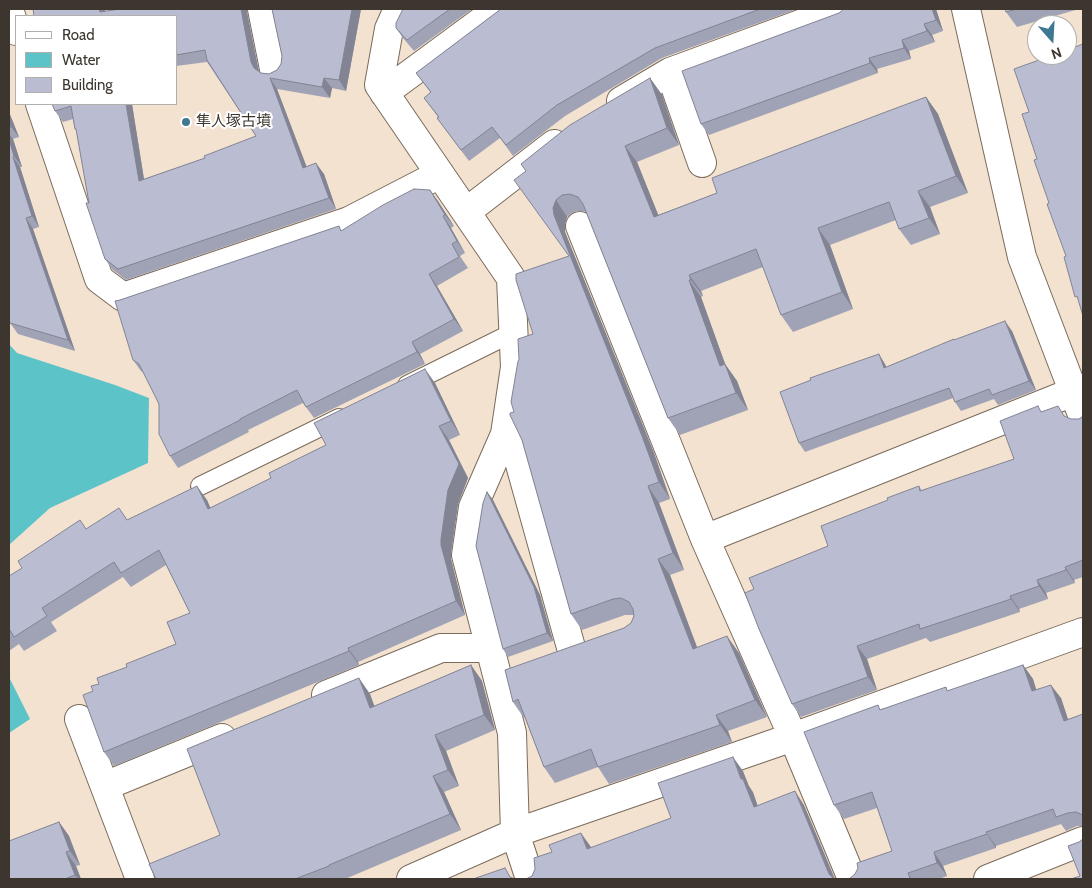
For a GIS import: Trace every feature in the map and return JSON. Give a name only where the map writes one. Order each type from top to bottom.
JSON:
[{"type":"street","points":[[9,9],[15,28]]},
{"type":"street","points":[[262,9],[274,69]]},
{"type":"street","points":[[398,9],[389,29],[379,85],[511,278],[515,367],[505,434],[472,507],[466,555],[490,648],[507,674],[512,733],[514,833],[530,879]]},
{"type":"street","points":[[384,93],[498,9]]},
{"type":"street","points":[[598,115],[670,72],[840,9]]},
{"type":"street","points":[[966,9],[1022,257],[1079,390],[1083,417]]},
{"type":"street","points":[[670,72],[702,163]]},
{"type":"street","points":[[40,105],[99,279],[122,297],[349,221],[440,174]]},
{"type":"street","points":[[466,212],[573,129]]},
{"type":"street","points":[[580,226],[705,538],[793,737],[852,879]]},
{"type":"street","points":[[705,538],[1079,390]]},
{"type":"street","points":[[505,434],[519,461],[574,650]]},
{"type":"street","points":[[411,879],[514,833],[793,737],[1083,632]]},
{"type":"street","points":[[305,704],[441,648],[490,648]]},
{"type":"street","points":[[79,719],[140,879]]},
{"type":"street","points":[[105,786],[241,730]]},
{"type":"street","points":[[988,879],[1083,841]]},
{"type":"lane","points":[[388,394],[514,332]]},
{"type":"lane","points":[[200,486],[352,412]]},
{"type":"water","points":[[9,344],[17,353],[149,398],[148,463],[50,508],[9,545]]},
{"type":"water","points":[[9,677],[30,719],[9,733]]},
{"type":"building","points":[[33,9],[99,9],[100,12],[120,9],[241,9],[251,62],[254,68],[261,73],[269,74],[277,70],[281,64],[282,56],[272,9],[352,9],[339,80],[324,78],[322,87],[270,78],[303,168],[316,163],[329,198],[118,269],[105,259],[86,203],[89,203],[71,106],[55,111],[52,105],[126,105],[139,181],[205,158],[204,156],[256,136],[207,60],[205,50],[178,55],[178,15],[34,15]]},
{"type":"building","points":[[403,9],[450,9],[407,40],[396,28],[396,23]]},
{"type":"building","points":[[501,9],[760,9],[655,48],[557,105],[506,145],[492,127],[461,150],[424,98],[431,92],[416,73]]},
{"type":"building","points":[[844,9],[932,9],[936,20],[924,24],[927,31],[902,40],[904,48],[869,58],[870,63],[701,124],[682,71],[839,13]]},
{"type":"building","points":[[1005,9],[1017,9],[1006,12]]},
{"type":"building","points":[[1083,44],[1083,316],[1077,296],[1075,297],[1064,257],[1066,256],[1047,204],[1049,203],[1034,160],[1037,159],[1022,114],[1029,112],[1014,69],[1027,64],[1077,65],[1077,46]]},
{"type":"building","points":[[650,78],[667,128],[625,146],[654,217],[717,193],[712,178],[926,97],[956,176],[918,191],[929,218],[899,229],[889,202],[818,228],[842,292],[781,315],[756,249],[689,275],[691,280],[689,280],[720,366],[725,364],[736,393],[668,418],[583,204],[578,197],[570,194],[562,195],[556,200],[553,208],[554,215],[659,482],[648,486],[673,553],[658,559],[693,649],[727,636],[755,700],[716,715],[720,725],[598,767],[591,749],[544,767],[518,699],[513,702],[505,670],[624,628],[631,623],[634,616],[629,602],[621,598],[571,614],[522,440],[510,415],[510,413],[514,412],[511,402],[519,360],[518,339],[533,334],[516,280],[516,274],[569,256],[514,180],[526,171],[521,164],[570,125]]},
{"type":"building","points":[[9,139],[32,216],[26,218],[68,340],[10,323],[9,320]]},
{"type":"building","points":[[414,189],[430,190],[445,215],[443,216],[457,241],[452,244],[459,257],[429,274],[454,319],[412,342],[417,352],[306,407],[297,390],[170,456],[159,434],[159,404],[139,364],[133,360],[115,301],[339,226],[341,231],[383,205]]},
{"type":"building","points":[[1005,321],[1029,381],[992,395],[989,389],[955,402],[949,388],[799,443],[780,392],[811,380],[810,378],[879,354],[884,368],[954,339]]},
{"type":"building","points":[[425,369],[451,421],[439,426],[459,464],[448,490],[441,539],[456,601],[348,648],[349,651],[104,752],[83,695],[93,691],[91,686],[99,684],[97,678],[127,667],[126,664],[176,644],[167,622],[190,613],[159,550],[121,573],[114,562],[42,608],[47,616],[14,637],[9,631],[9,576],[22,568],[18,561],[80,520],[86,529],[119,508],[127,520],[197,486],[208,509],[271,478],[269,473],[326,445],[314,423]]},
{"type":"building","points":[[1038,406],[1041,412],[1058,406],[1064,416],[1071,419],[1079,419],[1083,416],[1083,560],[1065,567],[1066,570],[1037,580],[1039,586],[1010,596],[1011,599],[920,629],[919,624],[857,646],[868,677],[792,704],[745,593],[754,589],[749,578],[828,546],[821,526],[919,486],[920,491],[1014,459],[1000,421]]},
{"type":"building","points":[[487,492],[534,587],[547,633],[503,649],[476,546],[483,503]]},
{"type":"building","points":[[471,665],[484,715],[435,735],[448,770],[433,776],[450,814],[295,879],[156,879],[149,864],[220,835],[187,749],[359,678],[370,708]]},
{"type":"building","points":[[1023,665],[1032,691],[1051,685],[1064,721],[1083,714],[1083,815],[1076,812],[1056,817],[1053,809],[986,832],[987,834],[934,852],[937,863],[908,873],[910,878],[907,879],[849,879],[858,868],[857,863],[892,851],[872,792],[834,805],[804,732],[878,705],[880,710],[946,687],[947,691]]},
{"type":"building","points":[[733,757],[754,807],[795,791],[829,874],[837,879],[526,879],[532,876],[535,869],[534,858],[552,852],[549,845],[581,833],[587,849],[671,818],[658,783]]},
{"type":"building","points":[[59,822],[70,851],[66,852],[75,875],[65,879],[9,879],[9,841]]},
{"type":"building","points":[[1083,839],[1083,879],[1071,879],[1080,876],[1068,846]]},
{"type":"building","points":[[505,868],[510,877],[515,879],[473,879]]},
{"type":"place","name":"隼人塚古墳","points":[[186,122]]}]
